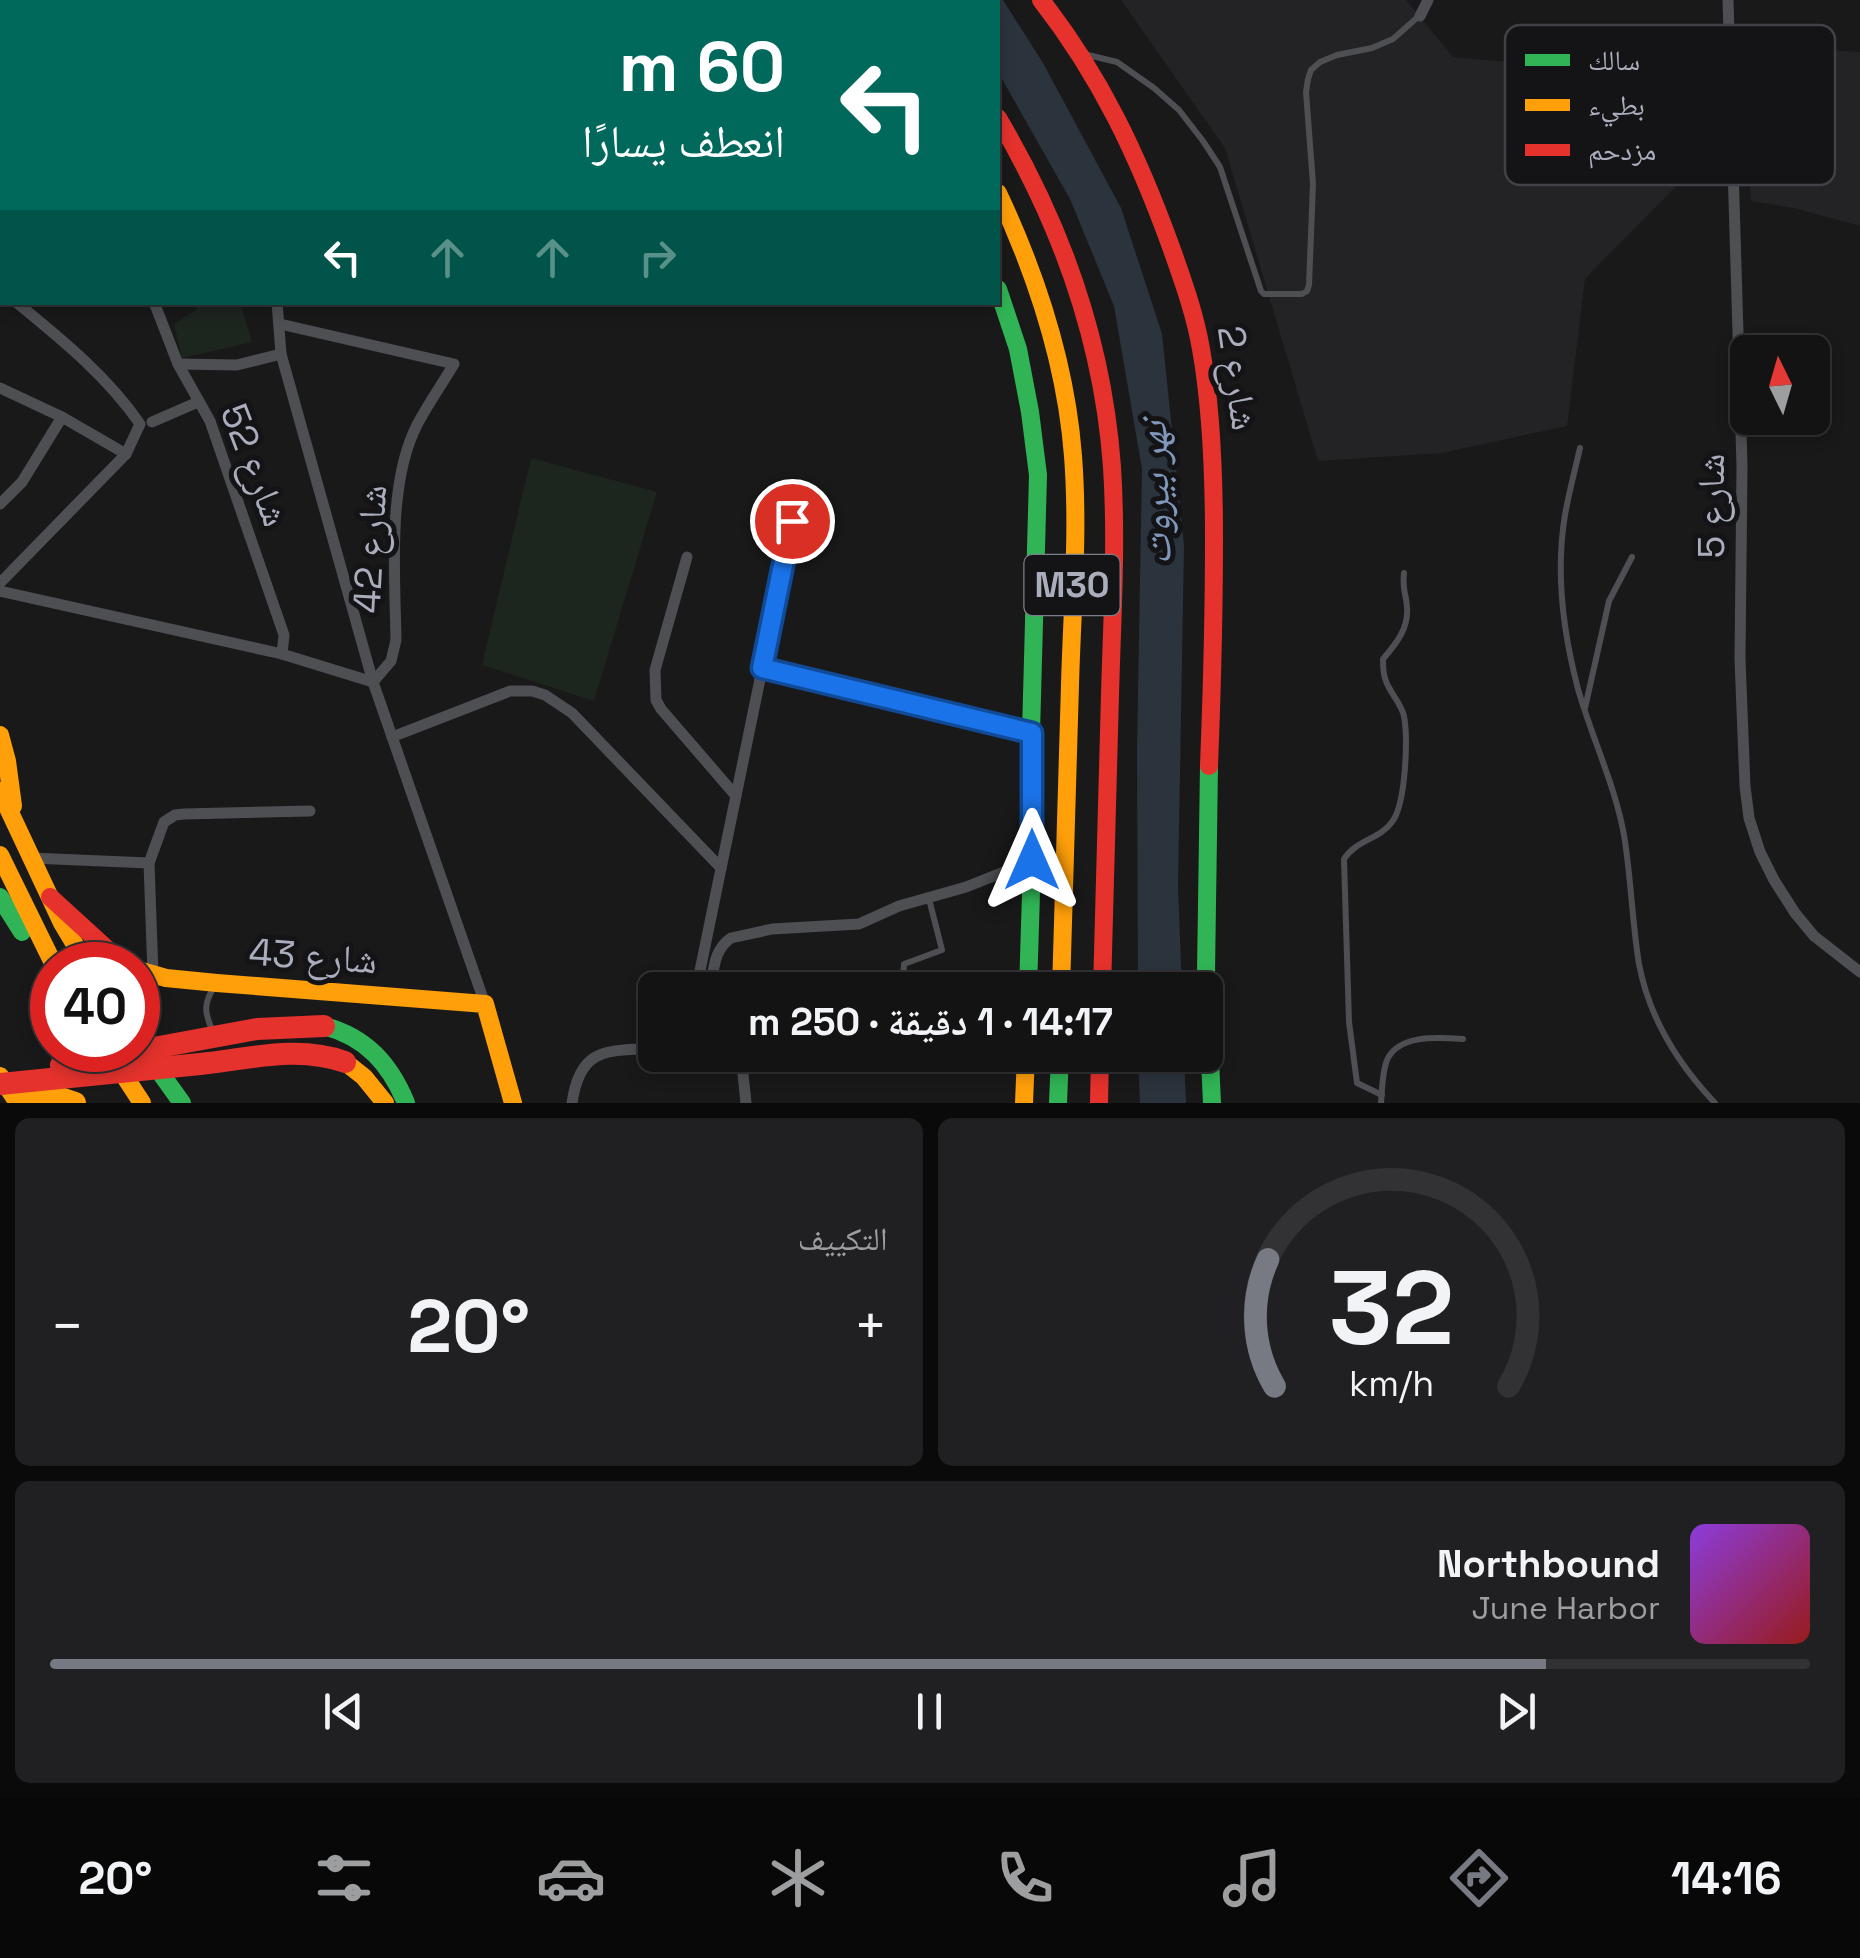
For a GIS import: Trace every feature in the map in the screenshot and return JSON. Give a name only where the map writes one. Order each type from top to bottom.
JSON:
[{"type":"main road","name":"شارع 2","points":[[1042,0],[1080,53],[1122,130],[1158,209],[1195,316],[1211,410],[1213,659],[1205,947],[1212,1103]]},
{"type":"main road","name":"M30","points":[[1000,121],[1026,163],[1067,252],[1091,330],[1106,405],[1114,550],[1102,972]]},
{"type":"main road","name":"M30","points":[[1000,198],[1044,311],[1060,374],[1072,453],[1074,539],[1062,972]]},
{"type":"main road","points":[[1000,295],[1018,349],[1038,475],[1029,972]]},
{"type":"main road","points":[[0,735],[8,761],[15,824]]},
{"type":"main road","points":[[0,791],[74,942]]},
{"type":"main road","points":[[0,856],[42,942]]},
{"type":"main road","points":[[48,895],[100,942]]},
{"type":"main road","points":[[0,897],[30,944]]},
{"type":"main road","name":"شارع 43","points":[[160,974],[217,983],[485,1004]]},
{"type":"main road","points":[[485,1004],[513,1103]]},
{"type":"main road","points":[[0,1080],[231,1033],[324,1026],[368,1044],[392,1072],[406,1103]]},
{"type":"main road","points":[[0,1080],[294,1052],[331,1056],[352,1066],[385,1103]]},
{"type":"main road","points":[[122,1072],[142,1103]]},
{"type":"main road","points":[[160,1072],[184,1103]]},
{"type":"main road","points":[[1024,1103],[1025,1072]]},
{"type":"main road","points":[[1058,1103],[1059,1072]]},
{"type":"main road","points":[[1099,1103],[1100,1072]]},
{"type":"main road","points":[[0,1080],[18,1103]]},
{"type":"main road","points":[[0,1095],[45,1093],[75,1103]]},
{"type":"street","points":[[1414,0],[1420,16]]},
{"type":"street","points":[[1420,16],[1428,0]]},
{"type":"street","name":"شارع 5","points":[[1728,0],[1729,25]]},
{"type":"street","name":"شارع 5","points":[[1734,185],[1742,466],[1740,659],[1745,786],[1754,835],[1774,880],[1814,936],[1860,972]]},
{"type":"street","points":[[0,583],[126,454],[140,424],[123,399],[20,305]]},
{"type":"street","name":"شارع 52","points":[[155,305],[178,364],[210,421],[284,635],[282,654]]},
{"type":"street","points":[[277,305],[280,354],[373,682],[485,1004]]},
{"type":"street","name":"شارع 42","points":[[280,324],[454,364],[416,427],[404,462],[397,500],[396,640],[391,661],[373,682]]},
{"type":"street","points":[[178,364],[238,365],[280,354]]},
{"type":"street","points":[[0,388],[62,417],[126,454]]},
{"type":"street","points":[[152,422],[198,402]]},
{"type":"street","points":[[3,498],[22,482],[62,417]]},
{"type":"street","points":[[700,972],[800,484]]},
{"type":"street","points":[[687,558],[655,670],[656,700],[736,796]]},
{"type":"street","points":[[0,591],[282,654],[373,682]]},
{"type":"street","points":[[392,737],[510,691],[532,691],[572,714],[721,868]]},
{"type":"street","points":[[146,942],[150,864],[164,822],[175,815],[310,810]]},
{"type":"street","points":[[31,858],[150,864]]},
{"type":"street","points":[[714,972],[718,952],[731,938],[772,929],[859,924],[899,906],[929,899],[1032,860]]},
{"type":"street","points":[[572,1103],[578,1074],[594,1057],[638,1050]]},
{"type":"street","points":[[743,1072],[746,1103]]},
{"type":"lane","points":[[1080,53],[1117,62],[1179,110],[1220,168],[1260,291],[1302,294],[1309,285],[1313,184],[1306,92],[1311,70],[1336,55],[1393,39],[1420,16]]},
{"type":"lane","points":[[1580,448],[1564,516],[1561,611],[1585,709],[1624,833],[1640,966],[1650,1005],[1668,1044],[1714,1103]]},
{"type":"lane","points":[[1585,709],[1609,601],[1632,557]]},
{"type":"lane","points":[[1404,573],[1406,619],[1400,639],[1383,658],[1384,679],[1404,714],[1406,755],[1398,812],[1391,825],[1351,848],[1344,859],[1348,1022],[1357,1083],[1381,1099],[1386,1060],[1396,1047],[1428,1038],[1463,1038]]},
{"type":"lane","points":[[762,668],[1032,733]]},
{"type":"lane","points":[[904,972],[904,964],[942,950],[929,899]]},
{"type":"lane","points":[[217,983],[206,998],[207,1018],[232,1074]]},
{"type":"shaded area","points":[[1121,0],[1406,0],[1453,57],[1505,62],[1505,185],[1677,185],[1585,279],[1567,426],[1442,453],[1318,461],[1225,148]]},
{"type":"shaded area","points":[[1835,51],[1860,52],[1860,226],[1751,201],[1750,185],[1835,185]]},
{"type":"shaded area","points":[[193,305],[241,305],[252,342],[182,358],[174,324],[198,309]]},
{"type":"shaded area","points":[[531,458],[657,492],[594,701],[482,665]]},
{"type":"water","name":"نهر بيروت","points":[[1000,0],[1043,63],[1121,208],[1162,334],[1184,545],[1178,886],[1181,972],[1138,972],[1142,469],[1114,306],[1070,199],[1000,76]]},
{"type":"water","points":[[1139,1072],[1185,1072],[1186,1103],[1140,1103]]},
{"type":"traffic: fast","points":[[1000,295],[1018,349],[1038,475],[1029,972]]},
{"type":"traffic: fast","points":[[1209,766],[1206,973],[1212,1103]]},
{"type":"traffic: fast","points":[[0,897],[22,932]]},
{"type":"traffic: fast","points":[[324,1026],[352,1037],[375,1054],[406,1103]]},
{"type":"traffic: fast","points":[[160,1072],[182,1103]]},
{"type":"traffic: fast","points":[[1058,1103],[1059,1072]]},
{"type":"traffic: slow","points":[[1000,198],[1048,321],[1064,388],[1073,456],[1075,542],[1062,972]]},
{"type":"traffic: slow","points":[[0,735],[13,806]]},
{"type":"traffic: slow","points":[[0,791],[73,942]]},
{"type":"traffic: slow","points":[[0,855],[43,942]]},
{"type":"traffic: slow","points":[[160,976],[485,1004],[513,1103]]},
{"type":"traffic: slow","points":[[345,1062],[364,1077],[385,1103]]},
{"type":"traffic: slow","points":[[122,1072],[142,1103]]},
{"type":"traffic: slow","points":[[1024,1103],[1025,1072]]},
{"type":"traffic: slow","points":[[0,1076],[18,1103]]},
{"type":"traffic: slow","points":[[28,1092],[75,1103]]},
{"type":"traffic: jam","points":[[1041,0],[1082,58],[1131,149],[1171,247],[1198,336],[1208,396],[1214,491],[1209,766]]},
{"type":"traffic: jam","points":[[1000,122],[1042,200],[1076,286],[1107,420],[1114,552],[1102,972]]},
{"type":"traffic: jam","points":[[50,897],[99,942]]},
{"type":"traffic: jam","points":[[160,1047],[257,1029],[324,1026]]},
{"type":"traffic: jam","points":[[0,1084],[273,1055],[309,1054],[345,1062]]},
{"type":"traffic: jam","points":[[1099,1103],[1100,1072]]},
{"type":"route","points":[[792,521],[762,668],[1032,733],[1032,860]]}]
